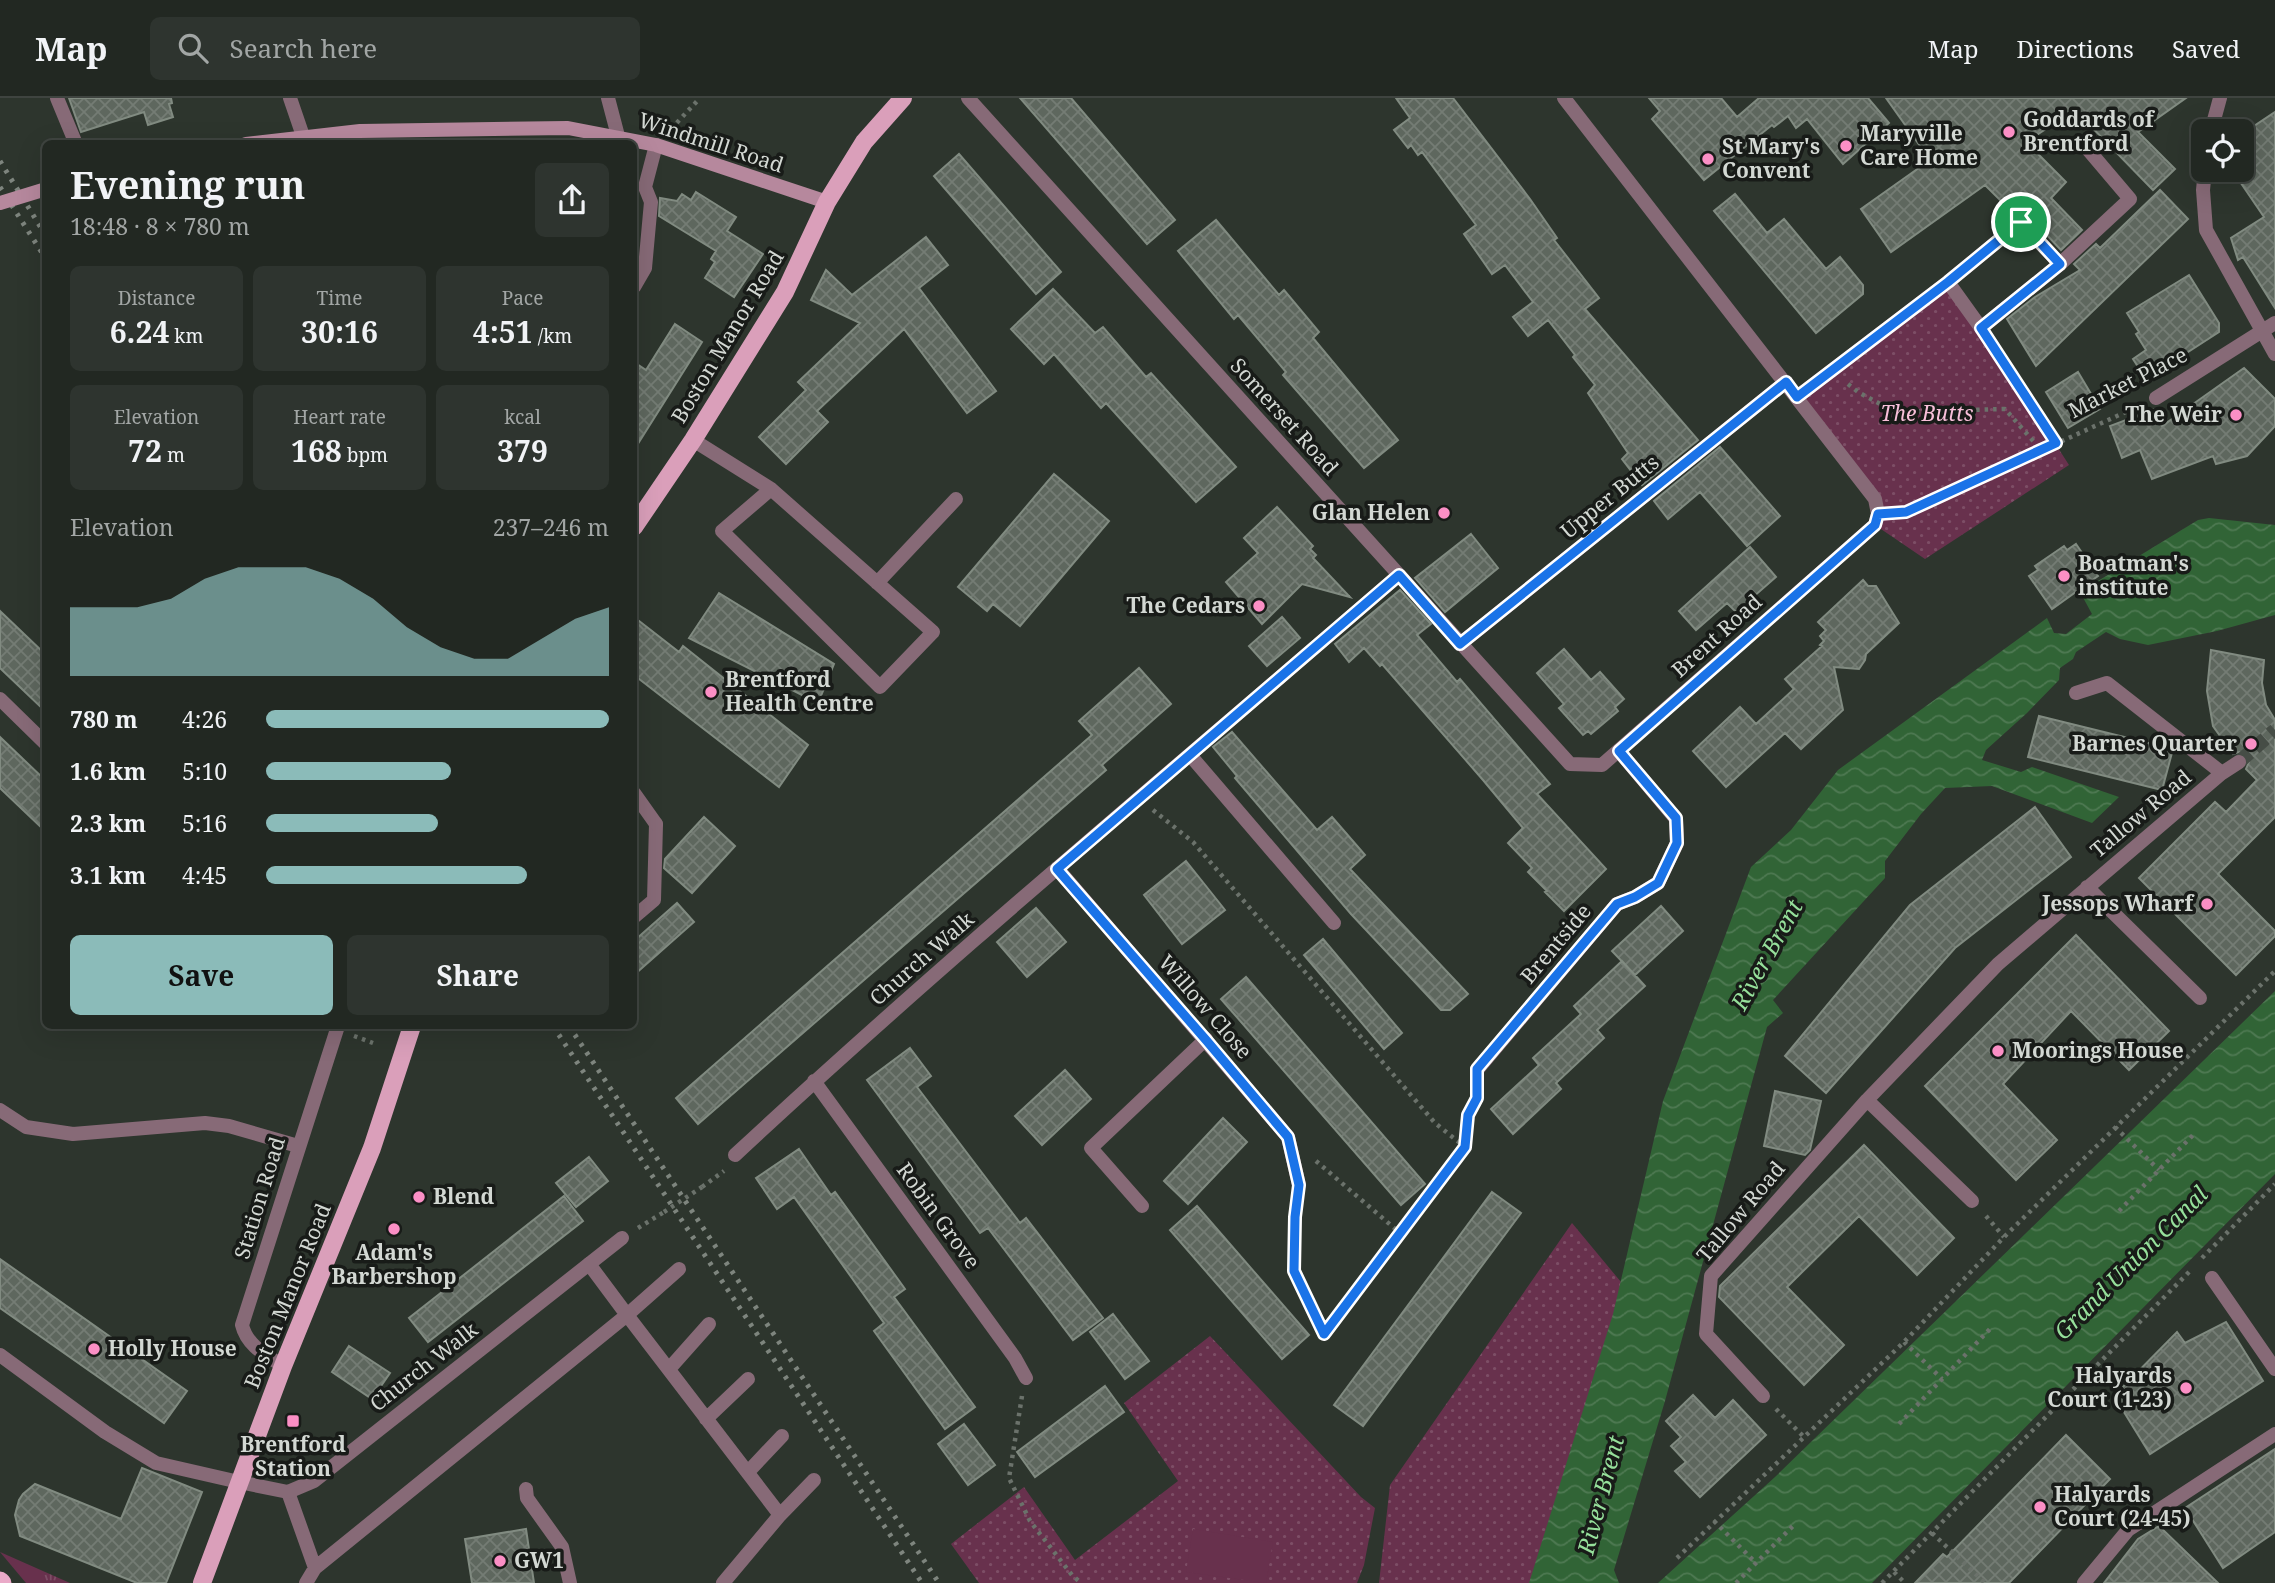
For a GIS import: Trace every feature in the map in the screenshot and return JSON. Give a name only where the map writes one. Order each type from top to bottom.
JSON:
[{"type":"main road","name":"Boston Manor Road","points":[[637,519],[693,440],[786,292],[827,202],[864,142],[903,98]]},
{"type":"main road","name":"Windmill Road","points":[[274,140],[386,130],[568,128],[635,140]]},
{"type":"main road","name":"Windmill Road","points":[[637,140],[827,202]]},
{"type":"main road","points":[[0,203],[42,190]]},
{"type":"main road","name":"Boston Manor Road","points":[[202,1583],[284,1366],[372,1148],[411,1029]]},
{"type":"street","points":[[57,98],[74,140]]},
{"type":"street","points":[[290,98],[303,136]]},
{"type":"street","points":[[608,98],[618,136]]},
{"type":"street","name":"Somerset Road","points":[[968,98],[1570,764]]},
{"type":"street","points":[[1564,98],[1875,499],[1878,514]]},
{"type":"street","points":[[2214,119],[2220,98]]},
{"type":"street","points":[[637,282],[645,268],[651,202],[645,187],[656,145]]},
{"type":"street","points":[[1948,282],[1981,328],[2060,264],[2130,199],[2085,146]]},
{"type":"street","points":[[2204,182],[2206,230],[2275,354]]},
{"type":"street","points":[[1797,397],[1948,282],[2021,222],[2060,264]]},
{"type":"street","name":"Market Place","points":[[2156,398],[2275,323]]},
{"type":"street","name":"Upper Butts","points":[[1460,644],[1786,382]]},
{"type":"street","points":[[693,440],[771,489],[933,632],[880,687],[722,531],[771,489]]},
{"type":"street","points":[[877,583],[956,499]]},
{"type":"street","name":"Brent Road","points":[[1570,764],[1602,765],[1875,525],[1878,514]]},
{"type":"street","points":[[1139,799],[1399,575]]},
{"type":"street","name":"Tallow Road","points":[[2076,693],[2107,683],[2222,773]]},
{"type":"street","points":[[0,699],[42,740]]},
{"type":"street","name":"Brentside","points":[[1477,1069],[1617,904],[1658,883],[1677,843],[1676,818],[1619,751]]},
{"type":"street","points":[[1190,755],[1334,923]]},
{"type":"street","name":"Tallow Road","points":[[1763,1396],[1706,1334],[1711,1276],[1867,1100],[1998,964],[2222,773],[2239,762]]},
{"type":"street","points":[[637,797],[656,824],[654,900],[637,914]]},
{"type":"street","name":"Church Walk","points":[[735,1155],[814,1081],[1139,799]]},
{"type":"street","name":"Willow Close","points":[[1057,869],[1288,1137],[1299,1185]]},
{"type":"street","name":"Tallow Road","points":[[2087,887],[2200,998]]},
{"type":"street","name":"Station Road","points":[[284,1366],[257,1349],[245,1337],[242,1325],[337,1029]]},
{"type":"street","points":[[1142,1206],[1091,1148],[1206,1040]]},
{"type":"street","name":"Robin Grove","points":[[814,1081],[1015,1358],[1026,1378]]},
{"type":"street","points":[[1867,1100],[1972,1200]]},
{"type":"street","points":[[0,1110],[26,1127],[73,1134],[205,1124],[229,1126],[298,1146]]},
{"type":"street","name":"Church Walk","points":[[288,1492],[314,1481],[622,1238]]},
{"type":"street","points":[[589,1264],[780,1515]]},
{"type":"street","points":[[306,1583],[315,1567],[627,1315],[679,1269]]},
{"type":"street","points":[[2212,1278],[2275,1369]]},
{"type":"street","points":[[669,1369],[709,1324]]},
{"type":"street","points":[[0,1355],[105,1432],[156,1463],[288,1492],[315,1567]]},
{"type":"street","points":[[706,1419],[748,1380]]},
{"type":"street","points":[[2084,1583],[2128,1530],[2275,1434]]},
{"type":"street","points":[[748,1472],[782,1436]]},
{"type":"street","points":[[723,1583],[780,1515],[814,1480]]},
{"type":"street","points":[[526,1489],[527,1498],[562,1547],[570,1583]]},
{"type":"path","points":[[656,145],[700,98]]},
{"type":"path","points":[[1981,328],[2056,443]]},
{"type":"path","points":[[1832,369],[1858,392],[1895,412],[2005,409],[2042,451]]},
{"type":"path","name":"Market Place","points":[[1878,514],[1906,512],[2156,398]]},
{"type":"path","points":[[1139,799],[1193,842],[1435,1124],[1465,1147]]},
{"type":"path","points":[[1677,1558],[1904,1342],[2004,1237],[2275,971]]},
{"type":"path","points":[[1299,1185],[1295,1217],[1294,1271],[1324,1334],[1465,1147],[1468,1115],[1477,1098],[1477,1069]]},
{"type":"path","points":[[2115,1127],[2159,1170]]},
{"type":"path","points":[[2119,1211],[2196,1132]]},
{"type":"path","points":[[1288,1137],[1400,1233]]},
{"type":"path","points":[[650,1221],[724,1171]]},
{"type":"path","points":[[1882,1583],[2104,1361],[2275,1184]]},
{"type":"path","points":[[1899,1424],[1990,1329]]},
{"type":"path","points":[[1904,1342],[1942,1379]]},
{"type":"path","points":[[1026,1378],[1009,1478],[1030,1521],[1081,1583]]},
{"type":"path","points":[[1763,1396],[1803,1436]]},
{"type":"path","points":[[1714,1521],[1756,1563]]},
{"type":"path","points":[[1736,1583],[1796,1522]]},
{"type":"path","points":[[1933,1533],[1984,1583]]},
{"type":"path","points":[[1894,1572],[1905,1583]]},
{"type":"green space","name":"The Butts","points":[[1948,282],[1981,328],[2069,465],[1925,559],[1875,525],[1878,514],[1797,397]]},
{"type":"green space","points":[[1572,1223],[1626,1288],[1542,1583],[1379,1583],[1390,1485]]},
{"type":"green space","points":[[1210,1336],[1361,1497],[1375,1508],[1364,1565],[1357,1583],[979,1583],[951,1544],[1024,1487],[1075,1560],[1178,1481],[1124,1403]]},
{"type":"green space","points":[[1193,1529],[1273,1542],[1266,1583],[1186,1572]]},
{"type":"green space","points":[[0,1552],[70,1583],[26,1583]]},
{"type":"water","name":"River Brent","points":[[2209,518],[2275,525],[2275,615],[2217,631],[2148,645],[2120,639],[2106,632],[2076,652],[2073,659],[2060,668],[2059,680],[1986,750],[1982,760],[2021,772],[2032,767],[2119,797],[2092,823],[1992,786],[1945,788],[1885,861],[1885,878],[1773,1000],[1783,1013],[1767,1027],[1665,1401],[1614,1570],[1619,1583],[1529,1583],[1613,1314],[1663,1101],[1751,867],[1791,830],[1838,770],[2047,618],[2054,633],[2066,634],[2092,614],[2080,592],[2198,520]]},
{"type":"water","name":"Grand Union Canal","points":[[2275,991],[2275,1174],[1872,1583],[1658,1583],[1775,1477]]},
{"type":"building","points":[[69,98],[171,98],[172,103],[169,104],[173,117],[148,125],[144,112],[81,132]]},
{"type":"building","points":[[1020,98],[1071,98],[1175,220],[1147,244]]},
{"type":"building","points":[[1396,98],[1453,98],[1530,199],[1557,238],[1554,240],[1599,298],[1585,309],[1698,440],[1642,485],[1622,459],[1628,453],[1588,393],[1595,385],[1573,357],[1575,355],[1548,320],[1528,336],[1513,317],[1533,302],[1505,265],[1492,274],[1464,234],[1476,225],[1422,152],[1418,155],[1411,145],[1408,148],[1394,130],[1410,118]]},
{"type":"building","points":[[1649,98],[1721,98],[1737,117],[1759,98],[1868,98],[1889,123],[1843,164],[1807,119],[1796,128],[1788,116],[1774,127],[1772,125],[1704,180],[1652,119],[1660,111]]},
{"type":"building","points":[[1886,98],[2186,98],[2138,132],[2175,169],[2153,190],[2075,110],[2026,142],[2066,182],[2051,198],[2082,230],[2061,250],[2028,215],[2022,213],[2008,199],[2003,203],[1985,185],[1891,252],[1861,209],[1930,160]]},
{"type":"building","points":[[2275,112],[2275,308],[2243,257],[2238,260],[2231,238],[2264,217],[2240,182],[2254,182],[2254,126]]},
{"type":"building","points":[[959,154],[1061,272],[1036,294],[934,176]]},
{"type":"building","points":[[2160,190],[2188,219],[2036,366],[2007,319],[2035,297],[2080,270],[2074,264],[2096,244],[2100,248]]},
{"type":"building","points":[[696,192],[736,217],[727,231],[763,254],[734,297],[705,278],[715,262],[711,259],[716,251],[659,216],[660,198],[677,201],[682,194],[691,200]]},
{"type":"building","points":[[1735,194],[1767,233],[1784,219],[1826,269],[1840,257],[1863,285],[1863,294],[1816,333],[1714,211]]},
{"type":"building","points":[[1216,220],[1279,295],[1284,290],[1319,332],[1313,338],[1398,440],[1364,468],[1283,375],[1286,372],[1238,315],[1234,319],[1178,251]]},
{"type":"building","points":[[926,237],[948,265],[919,288],[996,391],[967,413],[904,329],[817,411],[828,422],[786,464],[759,437],[806,390],[798,382],[860,323],[811,300],[826,270],[852,295]]},
{"type":"building","points":[[2189,275],[2219,323],[2219,332],[2146,379],[2133,359],[2146,350],[2127,313]]},
{"type":"building","points":[[1053,289],[1095,333],[1103,327],[1146,377],[1151,373],[1236,467],[1196,502],[1106,403],[1101,408],[1054,354],[1044,364],[1011,329]]},
{"type":"building","points":[[675,324],[702,342],[637,445],[637,364],[646,370]]},
{"type":"building","points":[[2244,368],[2275,399],[2275,426],[2247,456],[2216,464],[2213,456],[2152,479],[2140,450],[2122,458],[2110,426],[2155,409],[2162,426]]},
{"type":"building","points":[[2078,372],[2100,409],[2068,428],[2046,392]]},
{"type":"building","points":[[1720,447],[1780,516],[1747,546],[1700,492],[1668,519],[1654,501]]},
{"type":"building","points":[[1054,474],[1109,521],[1020,626],[993,604],[987,611],[958,587]]},
{"type":"building","points":[[1277,507],[1313,546],[1310,549],[1316,555],[1313,558],[1350,597],[1302,584],[1262,624],[1226,582],[1258,553],[1244,538]]},
{"type":"building","name":"Glan Helen","points":[[1471,534],[1498,568],[1445,612],[1415,578]]},
{"type":"building","name":"Boatman's institute","points":[[2076,544],[2098,576],[2052,609],[2029,576],[2038,570],[2035,566],[2064,546],[2067,550]]},
{"type":"building","points":[[1750,547],[1776,577],[1736,612],[1727,603],[1696,630],[1679,611]]},
{"type":"building","points":[[1863,580],[1868,586],[1876,586],[1899,623],[1866,654],[1859,669],[1834,667],[1843,710],[1801,749],[1785,733],[1726,787],[1693,751],[1740,707],[1756,724],[1794,689],[1785,679],[1822,646],[1820,645],[1824,641],[1820,636],[1826,630],[1818,622]]},
{"type":"building","points":[[1400,590],[1431,624],[1417,635],[1457,682],[1460,679],[1550,784],[1537,794],[1606,869],[1564,911],[1528,872],[1532,868],[1508,843],[1523,828],[1483,780],[1382,664],[1380,666],[1364,648],[1349,662],[1335,644]]},
{"type":"building","points":[[719,593],[834,664],[818,703],[689,638]]},
{"type":"building","points":[[0,611],[42,651],[42,708],[0,668]]},
{"type":"building","points":[[1282,617],[1300,638],[1267,666],[1249,646]]},
{"type":"building","points":[[637,619],[679,652],[683,646],[808,745],[779,787],[637,677]]},
{"type":"building","points":[[1564,649],[1591,680],[1600,672],[1624,699],[1615,707],[1618,711],[1591,734],[1588,731],[1583,735],[1559,708],[1564,704],[1537,673]]},
{"type":"building","points":[[2211,650],[2264,660],[2262,683],[2266,705],[2275,720],[2275,817],[2218,874],[2275,931],[2275,936],[2236,975],[2139,878],[2215,802],[2226,812],[2257,780],[2246,769],[2249,762],[2247,756],[2239,752],[2233,754],[2213,726],[2207,691]]},
{"type":"building","points":[[1139,668],[1171,704],[1102,765],[1106,770],[698,1124],[676,1098],[1092,735],[1079,721]]},
{"type":"building","points":[[2039,716],[2173,749],[2162,790],[2028,757]]},
{"type":"building","points":[[1232,732],[1317,830],[1332,817],[1365,855],[1350,869],[1468,994],[1450,1010],[1441,1010],[1351,914],[1235,778],[1237,776],[1213,747]]},
{"type":"building","points":[[0,737],[42,777],[42,828],[0,788]]},
{"type":"building","points":[[2035,807],[2071,857],[1955,948],[1826,1093],[1785,1056],[1910,905]]},
{"type":"building","points":[[704,817],[735,846],[692,893],[664,868],[665,859]]},
{"type":"building","points":[[1186,861],[1225,910],[1182,944],[1144,895]]},
{"type":"building","points":[[677,903],[694,922],[637,972],[637,938]]},
{"type":"building","points":[[1661,906],[1683,931],[1635,975],[1612,951]]},
{"type":"building","points":[[1036,908],[1066,942],[1027,977],[997,942]]},
{"type":"building","name":"Moorings House","points":[[2076,935],[2169,1031],[2129,1070],[2071,1011],[2003,1084],[2057,1140],[2016,1180],[1925,1086]]},
{"type":"building","points":[[1323,939],[1402,1033],[1384,1049],[1304,955]]},
{"type":"building","points":[[1622,961],[1645,986],[1597,1030],[1604,1038],[1556,1083],[1561,1089],[1513,1134],[1491,1109],[1539,1065],[1533,1058],[1581,1014],[1574,1006]]},
{"type":"building","points":[[1246,977],[1425,1184],[1401,1205],[1221,999]]},
{"type":"building","points":[[910,1048],[931,1076],[917,1087],[1020,1223],[1026,1218],[1103,1318],[1073,1340],[988,1228],[980,1233],[867,1080]]},
{"type":"building","points":[[1065,1070],[1091,1099],[1042,1145],[1015,1116]]},
{"type":"building","points":[[1775,1091],[1821,1101],[1810,1150],[1805,1155],[1764,1146]]},
{"type":"building","points":[[1223,1118],[1247,1142],[1188,1204],[1164,1181]]},
{"type":"building","points":[[1864,1145],[1954,1238],[1917,1275],[1859,1216],[1787,1287],[1844,1345],[1804,1385],[1719,1297],[1720,1286]]},
{"type":"building","points":[[799,1149],[831,1195],[835,1192],[905,1289],[894,1297],[975,1407],[945,1429],[874,1331],[884,1323],[794,1197],[777,1209],[756,1178]]},
{"type":"building","points":[[589,1157],[608,1181],[576,1207],[556,1183]]},
{"type":"building","points":[[1492,1192],[1521,1213],[1363,1426],[1334,1405]]},
{"type":"building","points":[[564,1196],[583,1221],[428,1342],[409,1318]]},
{"type":"building","points":[[1197,1206],[1309,1335],[1282,1359],[1170,1230]]},
{"type":"building","name":"Holly House","points":[[0,1259],[187,1391],[164,1423],[0,1308]]},
{"type":"building","points":[[1113,1314],[1149,1361],[1125,1379],[1090,1332]]},
{"type":"building","name":"Halyards Court (1-23)","points":[[2226,1322],[2263,1381],[2150,1454],[2114,1396],[2177,1332],[2185,1343]]},
{"type":"building","points":[[349,1346],[390,1373],[372,1399],[332,1372]]},
{"type":"building","points":[[1105,1386],[1124,1412],[1035,1477],[1017,1452]]},
{"type":"building","points":[[1693,1395],[1715,1418],[1733,1400],[1766,1435],[1700,1497],[1675,1471],[1686,1462],[1671,1446],[1681,1437],[1666,1421]]},
{"type":"building","points":[[964,1424],[995,1465],[968,1485],[938,1444]]},
{"type":"building","name":"Halyards Court (24-45)","points":[[2066,1435],[2110,1479],[2009,1583],[1915,1583],[1943,1554],[1947,1557]]},
{"type":"building","points":[[2275,1449],[2275,1532],[2223,1568],[2185,1508]]},
{"type":"building","points":[[142,1468],[202,1492],[166,1583],[137,1583],[20,1536],[15,1515],[19,1500],[35,1484],[121,1519]]},
{"type":"building","points":[[2159,1526],[2218,1583],[2104,1583],[2138,1539]]},
{"type":"building","name":"GW1","points":[[526,1529],[534,1583],[472,1583],[465,1539]]},
{"type":"tunnel","points":[[2239,762],[2275,730]]},
{"type":"railway","points":[[0,161],[42,229]]},
{"type":"railway","points":[[0,187],[42,253]]},
{"type":"railway","points":[[555,1029],[922,1583]]},
{"type":"railway","points":[[571,1029],[939,1583]]},
{"type":"place","name":"Goddards of Brentford","points":[[2009,132]]},
{"type":"place","name":"Maryville Care Home","points":[[1846,146]]},
{"type":"place","name":"St Mary's Convent","points":[[1708,159]]},
{"type":"place","name":"The Weir","points":[[2236,415]]},
{"type":"place","name":"Glan Helen","points":[[1444,513]]},
{"type":"place","name":"Boatman's institute","points":[[2064,576]]},
{"type":"place","name":"The Cedars","points":[[1259,606]]},
{"type":"place","name":"Brentford Health Centre","points":[[711,692]]},
{"type":"place","name":"Barnes Quarter","points":[[2251,744]]},
{"type":"place","name":"Jessops Wharf","points":[[2207,904]]},
{"type":"place","name":"Moorings House","points":[[1998,1051]]},
{"type":"place","name":"Blend","points":[[419,1197]]},
{"type":"place","name":"Adam's Barbershop","points":[[394,1229]]},
{"type":"place","name":"Holly House","points":[[94,1349]]},
{"type":"place","name":"Halyards Court (1-23)","points":[[2186,1388]]},
{"type":"place","name":"Brentford Station","points":[[293,1421]]},
{"type":"place","name":"Halyards Court (24-45)","points":[[2040,1507]]},
{"type":"place","name":"GW1","points":[[500,1561]]},
{"type":"route","points":[[2021,222],[2060,264],[1981,328],[2056,443],[1906,512],[1878,514],[1875,525],[1619,751],[1676,818],[1677,843],[1658,883],[1617,904],[1477,1069],[1477,1098],[1468,1115],[1465,1147],[1324,1334],[1294,1271],[1295,1217],[1299,1185],[1288,1137],[1057,869],[1399,575],[1460,644],[1786,382],[1797,397],[1948,282],[2021,222]]}]
